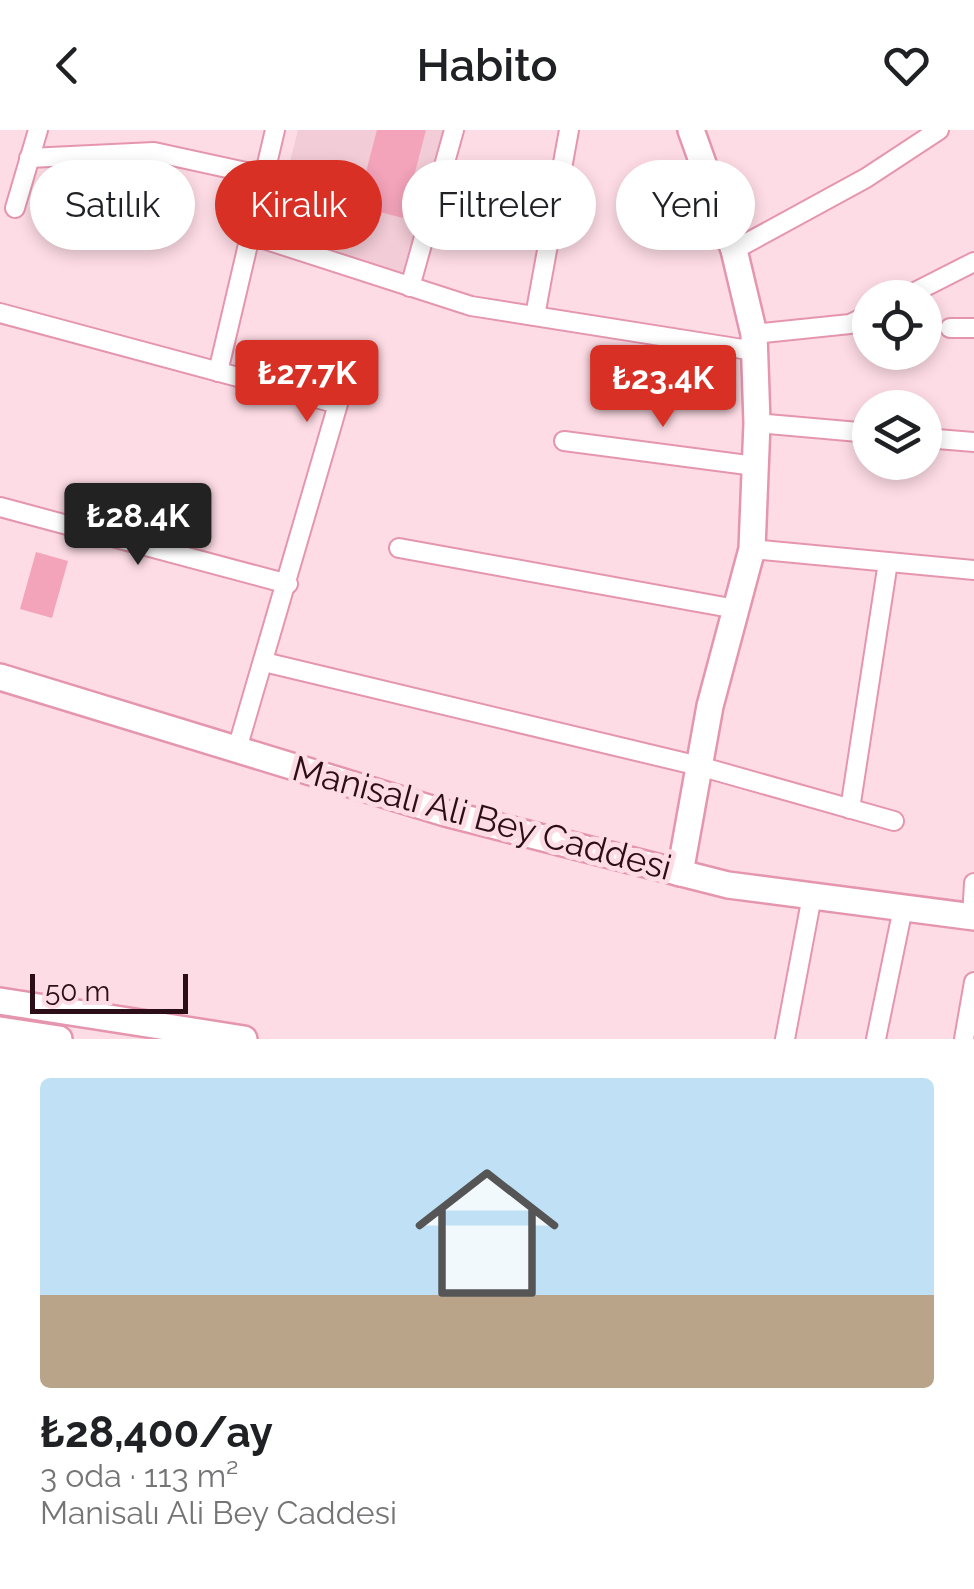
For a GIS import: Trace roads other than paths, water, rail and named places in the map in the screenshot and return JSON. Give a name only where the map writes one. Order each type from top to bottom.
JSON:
[{"type":"street","points":[[15,208],[38,130]]},
{"type":"street","points":[[410,286],[454,130]]},
{"type":"street","points":[[535,316],[569,130]]},
{"type":"street","points":[[691,130],[702,160]]},
{"type":"street","points":[[755,239],[866,178],[939,130]]},
{"type":"street","points":[[266,160],[270,131]]},
{"type":"street","points":[[29,158],[154,152],[215,165]]},
{"type":"street","points":[[218,372],[246,250]]},
{"type":"street","points":[[297,250],[472,306],[535,316],[755,342],[852,323]]},
{"type":"street","points":[[680,873],[710,706],[752,549],[755,342],[734,250]]},
{"type":"street","points":[[938,280],[974,262]]},
{"type":"street","points":[[0,313],[338,404],[237,749]]},
{"type":"street","points":[[950,328],[974,328]]},
{"type":"street","points":[[756,423],[852,431]]},
{"type":"street","points":[[942,439],[974,442]]},
{"type":"street","points":[[564,441],[755,466]]},
{"type":"street","points":[[0,507],[288,584]]},
{"type":"street","points":[[400,548],[736,609]]},
{"type":"street","points":[[752,549],[974,570]]},
{"type":"street","points":[[850,808],[888,562]]},
{"type":"street","points":[[264,662],[699,766],[894,822]]},
{"type":"street","name":"Manisalı Ali Bey Caddesi","points":[[0,677],[445,813],[728,885],[973,917]]},
{"type":"street","points":[[973,917],[974,882]]},
{"type":"street","points":[[785,1039],[812,896]]},
{"type":"street","points":[[876,1039],[903,908]]},
{"type":"street","points":[[964,1039],[974,982]]},
{"type":"street","points":[[0,1002],[244,1039]]},
{"type":"street","points":[[0,1030],[60,1039]]}]
